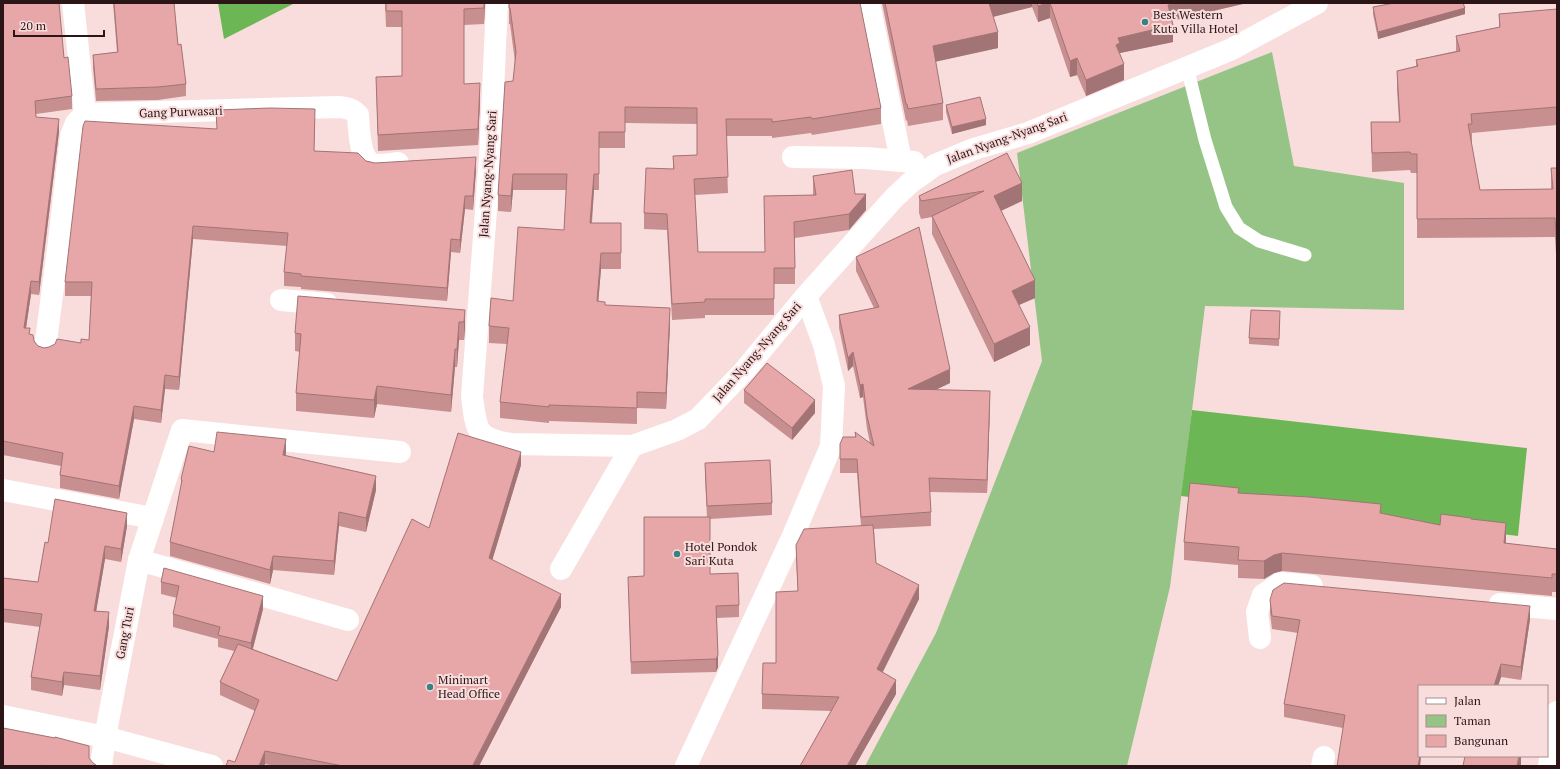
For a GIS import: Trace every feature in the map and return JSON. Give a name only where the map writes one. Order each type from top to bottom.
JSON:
[{"type":"street","points":[[45,349],[71,136],[76,123],[85,114],[73,3]]},
{"type":"street","name":"Jalan Nyang-Nyang Sari","points":[[497,3],[490,157],[470,316],[474,416],[479,430],[488,439],[511,444],[632,446],[677,430],[698,419],[744,371],[806,296],[894,198],[910,183],[935,165],[974,149],[1028,132],[1232,48],[1317,3]]},
{"type":"street","points":[[869,3],[901,161]]},
{"type":"street","name":"Gang Purwasari","points":[[85,114],[337,107],[350,108],[358,115],[363,153],[367,160],[374,164],[420,162]]},
{"type":"street","points":[[467,159],[490,157]]},
{"type":"street","points":[[793,157],[866,158],[935,165]]},
{"type":"street","points":[[686,766],[792,538],[831,446],[834,386],[824,345],[806,296]]},
{"type":"street","points":[[281,300],[344,305]]},
{"type":"street","name":"Gang Turi","points":[[101,766],[139,560],[182,430],[400,452]]},
{"type":"street","points":[[561,570],[632,446]]},
{"type":"street","points":[[3,490],[153,518]]},
{"type":"street","points":[[139,560],[348,620]]},
{"type":"street","points":[[1260,638],[1257,612],[1263,595],[1281,583],[1328,588]]},
{"type":"street","points":[[1478,602],[1557,609]]},
{"type":"street","points":[[1549,766],[1557,712]]},
{"type":"street","points":[[3,716],[105,738],[212,766]]},
{"type":"lane","points":[[1186,67],[1205,140],[1226,207],[1239,228],[1259,241],[1305,255]]},
{"type":"green space","points":[[218,3],[295,3],[224,39]]},
{"type":"green space","points":[[1272,52],[1294,166],[1404,183],[1404,310],[1205,306],[1170,587],[1127,766],[865,766],[936,633],[1042,361],[1017,153]]},
{"type":"green space","points":[[1192,410],[1527,448],[1518,536],[1181,496]]},
{"type":"building","points":[[3,3],[59,3],[64,58],[68,57],[72,96],[35,101],[36,117],[59,119],[39,282],[31,281],[24,328],[30,328],[29,334],[33,335],[34,341],[38,346],[44,348],[49,347],[55,344],[57,339],[81,343],[81,339],[89,340],[92,282],[65,282],[83,126],[85,121],[217,129],[216,110],[270,108],[315,109],[314,151],[358,153],[366,161],[375,163],[476,157],[473,196],[465,196],[460,240],[451,239],[447,288],[301,276],[301,274],[284,272],[288,233],[193,226],[179,377],[165,375],[161,410],[134,406],[119,486],[60,475],[63,453],[3,441]]},
{"type":"building","points":[[114,3],[174,3],[178,45],[181,44],[186,84],[158,87],[96,89],[93,55],[118,52]]},
{"type":"building","points":[[386,3],[484,3],[484,8],[464,9],[464,84],[480,83],[478,129],[378,135],[376,77],[402,76],[402,11],[386,11]]},
{"type":"building","points":[[509,3],[860,3],[881,108],[812,119],[811,117],[772,122],[772,119],[726,119],[728,177],[694,179],[698,252],[765,252],[764,196],[816,195],[813,176],[852,170],[855,194],[866,194],[849,214],[794,222],[795,268],[774,268],[774,299],[705,299],[705,302],[672,304],[667,214],[644,213],[646,168],[674,169],[673,156],[697,155],[697,108],[625,107],[625,132],[599,132],[599,174],[594,174],[590,223],[621,223],[621,253],[601,253],[597,301],[605,302],[605,305],[670,308],[666,393],[637,392],[637,408],[549,405],[549,407],[500,402],[509,328],[489,326],[491,298],[513,301],[518,227],[564,230],[567,174],[513,174],[511,196],[498,195],[505,82],[513,81],[516,52]]},
{"type":"building","points":[[885,3],[989,3],[998,32],[933,46],[943,103],[908,109]]},
{"type":"building","points":[[1037,3],[1047,3],[1038,6]]},
{"type":"building","points":[[1050,3],[1178,3],[1168,5],[1173,25],[1118,38],[1120,43],[1116,45],[1124,64],[1086,80],[1077,58],[1070,61]]},
{"type":"building","points":[[1394,3],[1463,3],[1465,8],[1378,32],[1373,7]]},
{"type":"building","points":[[1557,9],[1557,107],[1471,114],[1472,124],[1468,124],[1480,190],[1553,189],[1551,168],[1557,168],[1557,251],[1555,218],[1417,219],[1417,154],[1411,154],[1410,152],[1372,153],[1371,122],[1400,122],[1397,71],[1418,66],[1416,60],[1460,51],[1456,36],[1500,27],[1499,14]]},
{"type":"building","points":[[980,97],[986,119],[952,127],[946,105]]},
{"type":"building","points":[[1007,153],[1022,183],[994,196],[1035,280],[1012,291],[1030,327],[994,344],[932,216],[984,191],[921,201],[919,196]]},
{"type":"building","points":[[919,227],[950,369],[908,389],[990,391],[987,480],[929,478],[931,512],[861,517],[857,459],[840,459],[840,444],[843,437],[856,437],[855,432],[874,446],[867,416],[863,384],[860,385],[853,352],[848,358],[839,315],[879,307],[856,257]]},
{"type":"building","points":[[298,296],[465,310],[464,322],[459,322],[451,395],[377,386],[374,400],[296,393],[301,334],[295,333]]},
{"type":"building","points":[[1251,310],[1280,311],[1279,339],[1249,338]]},
{"type":"building","points":[[767,363],[815,400],[792,428],[744,390]]},
{"type":"building","points":[[217,432],[286,439],[283,455],[376,476],[366,518],[339,512],[334,561],[273,556],[270,570],[170,542],[181,479],[189,446],[214,452]]},
{"type":"building","name":"Minimart Head Office","points":[[458,433],[521,452],[489,558],[561,594],[473,765],[476,766],[343,766],[265,751],[259,766],[226,766],[228,760],[235,762],[259,700],[220,682],[238,644],[337,681],[412,519],[429,528]]},
{"type":"building","points":[[770,460],[772,503],[707,506],[705,463]]},
{"type":"building","points":[[1190,483],[1239,488],[1238,493],[1309,497],[1381,504],[1380,513],[1440,525],[1441,514],[1506,523],[1504,543],[1557,549],[1557,574],[1552,574],[1552,578],[1282,553],[1274,555],[1264,561],[1238,560],[1239,547],[1184,542]]},
{"type":"building","points":[[55,499],[127,513],[121,549],[105,546],[94,611],[109,612],[100,676],[64,672],[62,682],[31,677],[42,614],[3,609],[3,578],[38,582],[45,542],[48,543]]},
{"type":"building","points":[[644,517],[710,517],[710,574],[738,573],[739,605],[716,606],[718,655],[716,659],[631,662],[628,577],[644,576]]},
{"type":"building","points":[[873,525],[876,563],[919,585],[877,669],[896,680],[847,766],[800,766],[839,697],[762,694],[763,663],[776,663],[776,592],[798,591],[796,545],[804,529]]},
{"type":"building","points":[[164,568],[263,596],[251,643],[218,635],[220,627],[173,614],[179,586],[161,582]]},
{"type":"building","points":[[1284,583],[1530,606],[1521,667],[1501,664],[1494,685],[1418,685],[1418,757],[1420,757],[1418,766],[1337,766],[1345,715],[1284,704],[1300,620],[1272,616],[1270,600],[1273,590]]},
{"type":"building","points":[[3,728],[55,737],[89,746],[89,758],[96,766],[3,766]]},
{"type":"building","points":[[1465,757],[1519,757],[1517,766],[1463,766]]},
{"type":"place","name":"Best Western Kuta Villa Hotel","points":[[1145,22]]},
{"type":"place","name":"Hotel Pondok Sari Kuta","points":[[677,554]]},
{"type":"place","name":"Minimart Head Office","points":[[430,687]]}]
